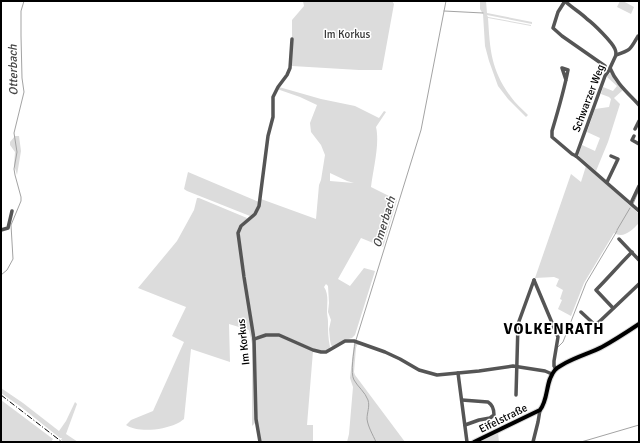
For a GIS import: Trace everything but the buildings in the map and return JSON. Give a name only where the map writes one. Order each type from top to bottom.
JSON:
[{"type":"main road","points":[[540,410],[552,374],[556,369],[576,358],[602,347],[639,324]]},
{"type":"main road","name":"Eifelstraße","points":[[474,442],[540,410]]},
{"type":"street","points":[[606,66],[562,36],[553,28],[558,12],[565,1],[587,18],[598,29],[614,46],[616,55]]},
{"type":"street","name":"Schwarzer Weg","points":[[576,156],[605,76],[616,55],[631,48],[638,36],[639,37]]},
{"type":"street","name":"Im Korkus","points":[[260,442],[256,420],[254,339],[238,233],[241,226],[255,214],[259,206],[268,136],[273,117],[274,97],[278,87],[287,75],[290,68],[292,38]]},
{"type":"street","points":[[610,69],[621,85],[639,104]]},
{"type":"street","points":[[566,80],[552,131],[552,137],[607,182],[639,211]]},
{"type":"street","points":[[635,129],[639,121]]},
{"type":"street","points":[[629,145],[634,136]]},
{"type":"street","points":[[632,140],[639,144]]},
{"type":"street","points":[[607,182],[620,160],[611,156]]},
{"type":"street","points":[[631,203],[639,186]]},
{"type":"street","points":[[1,230],[8,228],[12,211]]},
{"type":"street","points":[[619,239],[639,260]]},
{"type":"street","points":[[613,308],[596,290],[632,252]]},
{"type":"street","points":[[516,395],[518,324],[534,280],[558,337],[554,361],[554,366],[556,369]]},
{"type":"street","points":[[581,312],[595,325],[639,284]]},
{"type":"street","points":[[254,339],[266,335],[279,334],[313,350],[321,352],[326,352],[345,340],[356,342],[385,352],[419,370],[437,375],[516,366],[545,370],[552,374]]},
{"type":"street","points":[[458,373],[467,442]]},
{"type":"street","points":[[462,400],[488,402],[493,407],[494,412],[494,415],[490,418],[465,425]]},
{"type":"street","points":[[533,442],[540,410]]},
{"type":"green space","name":"Im Korkus","points":[[303,1],[392,1],[394,4],[382,70],[292,66],[292,20],[304,6]]},
{"type":"green space","points":[[480,1],[486,1],[487,13],[532,22],[532,24],[487,15],[488,17],[531,25],[488,18],[491,50],[495,69],[511,97],[528,115],[526,117],[508,99],[498,86],[485,46],[483,14],[480,9]]},
{"type":"green space","points":[[620,1],[634,7],[631,14],[617,7]]},
{"type":"green space","points":[[611,73],[615,81],[623,90],[614,98],[620,104],[608,142],[596,171],[579,156],[579,153],[582,145],[595,151],[600,138],[587,132],[595,109],[609,107],[611,99],[601,94],[603,87],[613,91],[617,86],[607,77]]},
{"type":"green space","points":[[279,87],[321,99],[355,106],[379,118],[384,111],[386,112],[376,127],[377,149],[371,187],[397,200],[383,247],[361,238],[338,279],[350,286],[364,268],[375,271],[355,335],[333,347],[331,345],[329,329],[331,320],[328,312],[328,286],[326,284],[324,287],[327,293],[328,337],[330,347],[328,350],[321,351],[314,349],[285,336],[254,335],[239,233],[240,229],[255,215],[261,199],[316,219],[319,185],[325,155],[321,145],[311,132],[310,123],[317,105],[277,89]],"holes":[[[330,173],[354,183],[330,181]]]},
{"type":"green space","points":[[15,136],[19,136],[21,151],[17,175],[14,165],[15,152],[10,145],[10,142]]},
{"type":"green space","points":[[586,166],[639,214],[639,223],[631,231],[624,234],[618,235],[614,233],[584,283],[571,316],[558,309],[562,300],[560,299],[563,290],[556,286],[559,279],[554,277],[535,278],[571,174],[581,182]]},
{"type":"green space","points":[[188,172],[259,202],[257,210],[250,216],[187,191],[184,189]]},
{"type":"green space","points":[[197,198],[247,218],[239,227],[237,233],[253,339],[255,423],[252,426],[252,344],[249,330],[229,324],[230,362],[191,349],[184,419],[171,426],[158,429],[144,430],[131,428],[126,425],[131,420],[153,411],[184,342],[172,336],[186,307],[138,288],[177,241],[194,210]]},
{"type":"green space","points":[[266,335],[277,335],[313,351],[307,425],[313,425],[313,442],[261,442],[257,423],[255,343],[256,340]]},
{"type":"green space","points":[[355,342],[360,345],[357,345],[356,348],[355,375],[405,442],[347,442],[353,387],[350,378]]},
{"type":"green space","points":[[1,388],[59,431],[66,421],[75,402],[77,404],[66,434],[78,442],[64,442],[61,440],[62,438],[1,393]]},
{"type":"green space","points":[[1,400],[53,439],[51,442],[1,442]]},
{"type":"green space","points":[[498,433],[499,442],[479,442]]},
{"type":"waterway","name":"Otterbach","points":[[1,275],[7,270],[13,259],[11,225],[21,201],[14,169],[17,152],[14,133],[24,92],[22,78],[21,36],[21,11],[24,1]]},
{"type":"waterway","name":"Omerbach","points":[[356,340],[421,130],[446,1]]},
{"type":"waterway","points":[[444,11],[483,13]]},
{"type":"waterway","points":[[633,204],[639,190]]},
{"type":"waterway","points":[[617,230],[630,208]]},
{"type":"waterway","points":[[558,347],[563,342],[586,283],[617,231]]},
{"type":"waterway","name":"Omerbach","points":[[355,343],[352,372],[353,377],[368,400],[369,405],[367,419],[369,428],[376,442]]},
{"type":"waterway","points":[[581,442],[639,425]]},
{"type":"railway","points":[[1,395],[62,442]]},
{"type":"district","name":"VOLKENRATH","points":[[554,329]]}]
